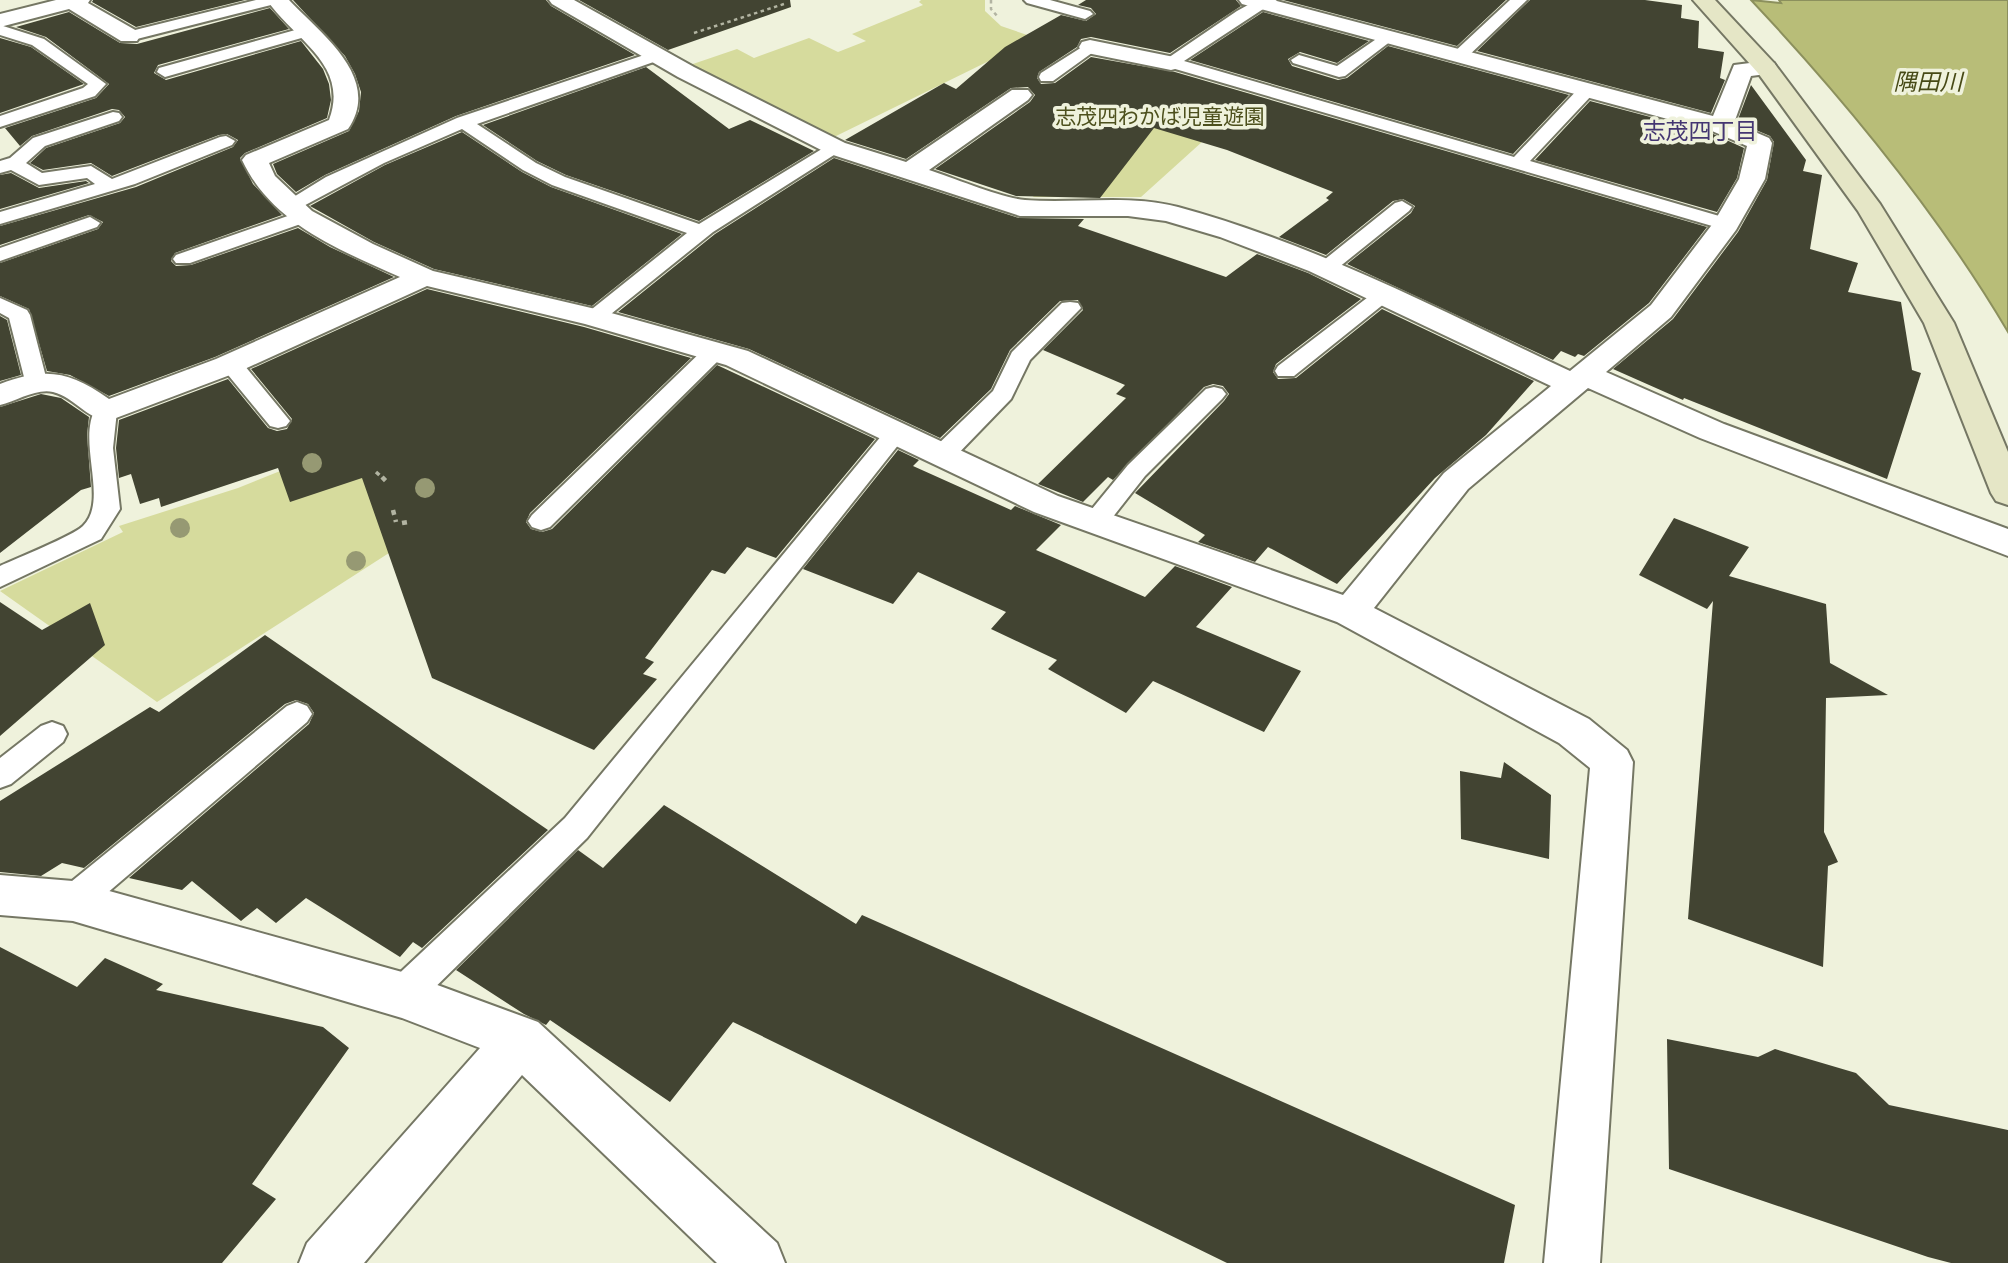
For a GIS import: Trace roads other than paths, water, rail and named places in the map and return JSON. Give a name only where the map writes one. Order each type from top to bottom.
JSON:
[{"type":"street","points":[[276,0],[339,67],[345,79],[348,104],[339,124],[255,160],[264,179],[295,211],[363,250],[424,277],[593,317],[737,358],[1046,504],[1350,612],[1574,731],[1612,762],[1572,1263]]},
{"type":"street","points":[[559,0],[686,72],[836,148],[1020,208],[1090,206],[1169,213],[1230,231],[1326,268],[1580,379],[2008,543]]},
{"type":"street","points":[[1703,0],[1766,68],[1871,211],[1939,323],[2008,494]]},
{"type":"street","points":[[0,22],[76,1],[129,36]]},
{"type":"street","points":[[1260,1],[1385,38],[1721,127],[1760,144],[1752,179],[1726,224],[1661,311],[1456,481],[1350,612]]},
{"type":"street","points":[[1090,47],[1175,61]]},
{"type":"street","points":[[1721,127],[1742,70],[1766,68]]},
{"type":"street","points":[[909,172],[1020,95]]},
{"type":"street","points":[[0,395],[36,381],[67,384],[105,411],[167,391],[232,365],[424,277]]},
{"type":"street","points":[[0,895],[73,901],[402,995],[520,1039],[757,1263]]},
{"type":"street","points":[[327,1263],[520,1039]]},
{"type":"lane","points":[[129,36],[276,0]]},
{"type":"lane","points":[[1032,0],[1085,14]]},
{"type":"lane","points":[[1458,57],[1520,0]]},
{"type":"lane","points":[[1175,61],[1260,1]]},
{"type":"lane","points":[[0,30],[38,42],[98,84],[89,92],[0,122]]},
{"type":"lane","points":[[165,72],[306,32]]},
{"type":"lane","points":[[1298,60],[1339,72],[1385,38]]},
{"type":"lane","points":[[1047,76],[1090,47]]},
{"type":"lane","points":[[183,259],[295,211],[339,175],[463,122],[653,51]]},
{"type":"lane","points":[[1175,61],[1726,224]]},
{"type":"lane","points":[[1518,163],[1586,91]]},
{"type":"lane","points":[[6,165],[39,142],[113,117]]},
{"type":"lane","points":[[463,122],[538,171],[617,202],[663,215],[700,232]]},
{"type":"lane","points":[[0,218],[109,186],[226,141]]},
{"type":"lane","points":[[593,317],[700,232],[836,148]]},
{"type":"lane","points":[[6,165],[39,179],[91,172],[109,186]]},
{"type":"lane","points":[[1326,268],[1402,207]]},
{"type":"lane","points":[[0,255],[90,223]]},
{"type":"lane","points":[[1286,371],[1383,295]]},
{"type":"lane","points":[[0,304],[19,314],[36,381]]},
{"type":"lane","points":[[942,455],[1003,394],[1020,356],[1070,308]]},
{"type":"lane","points":[[541,521],[713,352]]},
{"type":"lane","points":[[232,365],[278,421]]},
{"type":"lane","points":[[1096,521],[1175,430],[1214,394]]},
{"type":"lane","points":[[0,577],[92,533],[107,509],[101,448],[105,411]]},
{"type":"lane","points":[[402,995],[576,828],[895,434]]},
{"type":"lane","points":[[73,901],[297,714]]},
{"type":"lane","points":[[0,775],[52,734]]},
{"type":"water","name":"隅田川","points":[[1751,0],[1781,3],[1779,0],[2008,0],[2008,332],[1952,245],[1889,159],[1821,77]]},
{"type":"district","name":"志茂四丁目","points":[[1700,131]]},
{"type":"park label","name":"志茂四わかば児童遊園","points":[[1160,117]]}]
